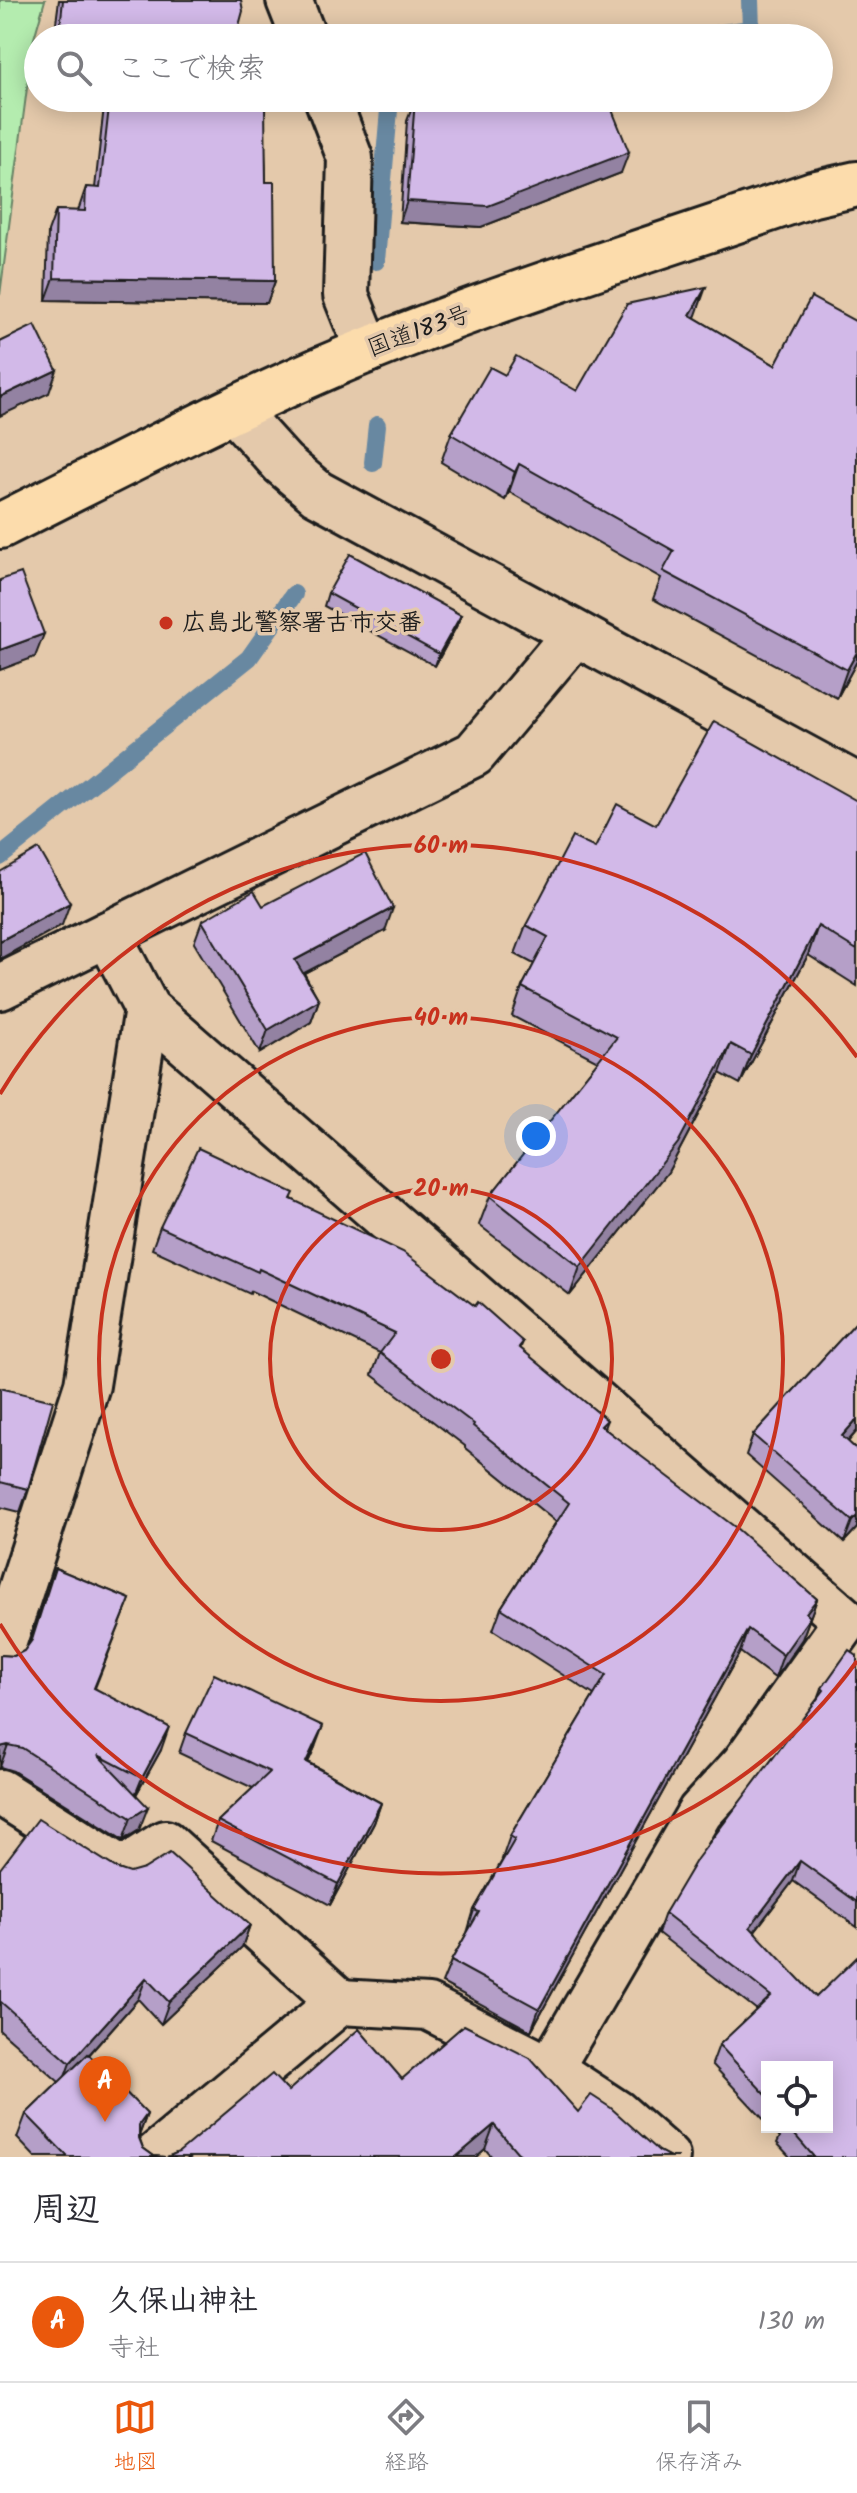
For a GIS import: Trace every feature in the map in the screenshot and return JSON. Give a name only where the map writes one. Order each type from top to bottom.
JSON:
[{"type":"highway","name":"国道183号","points":[[0,526],[234,410],[368,350],[813,194],[857,184]]},
{"type":"street","points":[[289,0],[298,24]]},
{"type":"street","points":[[332,112],[350,158],[346,295],[368,350]]},
{"type":"street","points":[[234,410],[283,464],[317,493],[857,786]]},
{"type":"street","points":[[0,987],[474,754],[575,634]]},
{"type":"street","points":[[108,934],[147,1009],[846,1621],[744,1764],[700,1812],[550,2069]]},
{"type":"street","points":[[0,1654],[87,1385],[147,1009]]},
{"type":"street","points":[[0,1792],[123,1870],[165,1843],[340,2002],[428,2007],[550,2069],[617,2113],[667,2157]]},
{"type":"street","points":[[154,2157],[198,2141],[340,2002]]},
{"type":"green space","points":[[0,0],[45,0],[38,24],[24,24],[24,111],[0,295]]},
{"type":"building","points":[[63,0],[241,0],[243,11],[239,24],[60,24]]},
{"type":"building","points":[[108,112],[265,112],[266,182],[274,182],[275,281],[54,278],[56,210],[85,211],[86,187],[100,188]]},
{"type":"building","points":[[414,112],[613,112],[629,152],[488,206],[407,201]]},
{"type":"building","points":[[706,287],[690,315],[775,365],[811,297],[857,322],[857,652],[847,670],[663,571],[674,551],[519,464],[515,472],[451,434],[490,367],[505,375],[516,356],[577,391],[627,304]]},
{"type":"building","points":[[35,325],[57,370],[0,397],[0,342]]},
{"type":"building","points":[[350,554],[461,615],[439,654],[328,593]]},
{"type":"building","points":[[21,573],[44,634],[0,650],[0,580]]},
{"type":"building","points":[[714,721],[857,801],[857,950],[818,926],[751,1055],[731,1044],[678,1143],[580,1267],[490,1196],[617,1037],[522,987],[548,937],[526,925],[572,837],[595,848],[617,804],[656,825]]},
{"type":"building","points":[[39,849],[70,903],[0,941],[0,872]]},
{"type":"building","points":[[365,853],[393,908],[295,960],[319,1000],[268,1030],[202,921],[254,891],[263,906]]},
{"type":"building","points":[[198,1148],[294,1193],[291,1199],[403,1252],[475,1306],[478,1302],[523,1342],[519,1347],[607,1420],[601,1426],[735,1527],[817,1599],[806,1613],[810,1617],[783,1655],[748,1629],[539,2009],[451,1961],[479,1912],[474,1910],[515,1839],[510,1836],[606,1675],[501,1608],[569,1503],[474,1424],[380,1353],[395,1333],[259,1269],[258,1272],[160,1227]]},
{"type":"building","points":[[857,1321],[857,1419],[842,1436],[857,1450],[857,1516],[852,1521],[753,1435]]},
{"type":"building","points":[[0,1388],[53,1401],[28,1489],[0,1482]]},
{"type":"building","points":[[55,1568],[130,1599],[94,1688],[169,1727],[142,1778],[98,1755],[148,1807],[131,1818],[22,1748],[0,1747],[0,1655],[14,1656],[24,1651],[32,1640]]},
{"type":"building","points":[[849,1650],[857,1656],[857,1902],[800,1861],[750,1927],[816,1997],[857,1957],[857,2157],[814,2157],[793,2133],[833,2133],[833,2061],[761,2061],[761,2090],[719,2045],[771,1996],[665,1913],[697,1859],[824,1690],[822,1688]]},
{"type":"building","points":[[214,1674],[323,1726],[306,1762],[381,1803],[338,1884],[218,1821],[270,1772],[186,1733]]},
{"type":"building","points":[[38,1819],[118,1869],[130,1873],[144,1869],[170,1853],[250,1925],[169,2002],[146,1978],[70,2063],[0,2003],[0,1869]]},
{"type":"building","points":[[464,2025],[530,2058],[578,2112],[591,2095],[670,2157],[524,2157],[494,2125],[456,2157],[167,2157],[179,2152],[272,2074],[288,2091],[359,2029],[402,2079]]},
{"type":"building","points":[[88,2054],[147,2114],[139,2125],[143,2148],[154,2156],[165,2157],[68,2157],[26,2114]]},
{"type":"waterway","points":[[750,0],[751,24]]},
{"type":"waterway","points":[[376,261],[389,112]]},
{"type":"waterway","points":[[373,463],[377,425]]},
{"type":"waterway","points":[[0,857],[249,658],[294,594]]},
{"type":"place","name":"広島北警察署古市交番","points":[[166,623]]},
{"type":"place","name":"久保山神社","points":[[105,2122]]}]
